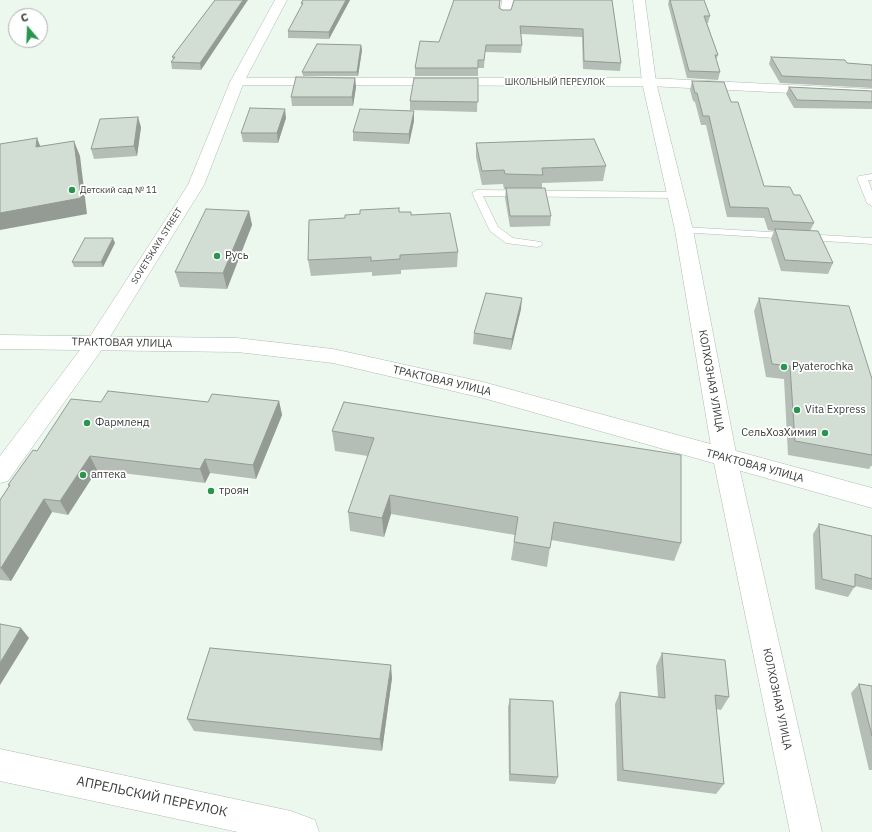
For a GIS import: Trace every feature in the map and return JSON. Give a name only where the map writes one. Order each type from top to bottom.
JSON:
[{"type":"street","name":"SOVETSKAYA STREET","points":[[0,474],[96,343],[196,185],[237,82],[282,0]]},
{"type":"street","points":[[506,14],[508,0]]},
{"type":"street","name":"КОЛХОЗНАЯ УЛИЦА","points":[[639,0],[649,82],[684,230],[725,458],[806,832]]},
{"type":"street","name":"ШКОЛЬНЫЙ ПЕРЕУЛОК","points":[[237,82],[649,82],[872,93]]},
{"type":"street","name":"ТРАКТОВАЯ УЛИЦА","points":[[0,342],[237,345],[333,356],[483,390],[872,498]]},
{"type":"street","name":"АПРЕЛЬСКИЙ ПЕРЕУЛОК","points":[[0,765],[291,826],[302,832]]},
{"type":"lane","points":[[872,177],[862,178],[872,203]]},
{"type":"lane","points":[[537,244],[510,241],[494,229],[477,193],[676,195]]},
{"type":"lane","points":[[684,230],[872,241]]},
{"type":"building","points":[[215,0],[243,0],[200,63],[171,62],[175,57],[172,57]]},
{"type":"building","points":[[303,0],[346,0],[329,32],[288,31],[303,3],[301,3]]},
{"type":"building","points":[[454,0],[500,0],[499,8],[502,10],[511,10],[514,0],[612,0],[621,63],[584,61],[583,29],[520,26],[522,45],[486,45],[484,60],[478,60],[478,68],[415,68],[420,41],[439,42]]},
{"type":"building","points":[[670,0],[704,0],[710,16],[704,16],[718,55],[715,55],[720,72],[689,71]]},
{"type":"building","points":[[317,44],[361,45],[357,72],[302,72]]},
{"type":"building","points":[[771,57],[845,60],[847,63],[872,65],[872,80],[782,76]]},
{"type":"building","points":[[296,77],[355,78],[352,97],[291,97]]},
{"type":"building","points":[[414,78],[478,78],[478,102],[410,101]]},
{"type":"building","points":[[692,81],[724,82],[731,102],[738,102],[764,186],[790,187],[794,195],[800,195],[814,223],[772,221],[768,208],[730,207],[709,116],[703,116]]},
{"type":"building","points":[[789,87],[872,91],[872,102],[797,100]]},
{"type":"building","points":[[250,108],[285,109],[277,133],[241,133]]},
{"type":"building","points":[[360,109],[414,111],[409,134],[353,132]]},
{"type":"building","points":[[138,117],[134,146],[91,149],[100,119]]},
{"type":"building","points":[[37,138],[36,147],[74,141],[81,198],[0,213],[0,144]]},
{"type":"building","points":[[594,139],[606,166],[542,168],[543,175],[505,174],[504,170],[482,171],[476,143]]},
{"type":"building","points":[[506,188],[545,188],[551,216],[510,216]]},
{"type":"building","points":[[399,208],[399,212],[411,212],[411,215],[450,213],[458,252],[400,255],[400,259],[371,261],[371,257],[308,260],[309,220],[345,218],[345,215],[360,214],[360,210]]},
{"type":"building","points":[[206,209],[249,211],[223,273],[175,272]]},
{"type":"building","points":[[775,229],[818,231],[833,263],[785,260]]},
{"type":"building","points":[[85,238],[113,238],[101,262],[72,262]]},
{"type":"building","points":[[486,293],[522,298],[512,339],[474,333]]},
{"type":"building","points":[[759,298],[849,306],[872,379],[872,455],[795,441],[790,366],[772,364]]},
{"type":"building","points":[[108,391],[208,402],[212,394],[279,401],[253,465],[205,459],[200,469],[90,456],[60,501],[44,499],[0,568],[0,500],[10,485],[8,485],[33,450],[37,451],[71,399],[101,402]]},
{"type":"building","points":[[344,402],[681,455],[681,543],[554,522],[550,548],[514,542],[518,517],[390,495],[382,518],[348,512],[374,438],[332,431]]},
{"type":"building","points":[[819,524],[872,536],[872,579],[855,574],[855,587],[822,579]]},
{"type":"building","points":[[0,624],[21,628],[0,663]]},
{"type":"building","points":[[210,648],[391,665],[380,739],[187,719]]},
{"type":"building","points":[[662,653],[725,660],[729,697],[715,695],[724,784],[623,770],[620,692],[665,698]]},
{"type":"building","points":[[859,684],[872,686],[872,736]]},
{"type":"building","points":[[510,699],[553,701],[558,777],[510,774]]},
{"type":"place","name":"Детский сад № 11","points":[[72,190]]},
{"type":"place","name":"Русь","points":[[217,256]]},
{"type":"place","name":"Pyaterochka","points":[[784,367]]},
{"type":"place","name":"Vita Express","points":[[797,410]]},
{"type":"place","name":"Фармленд","points":[[87,423]]},
{"type":"place","name":"СельХозХимия","points":[[825,433]]},
{"type":"place","name":"аптека","points":[[83,475]]},
{"type":"place","name":"троян","points":[[211,491]]}]
